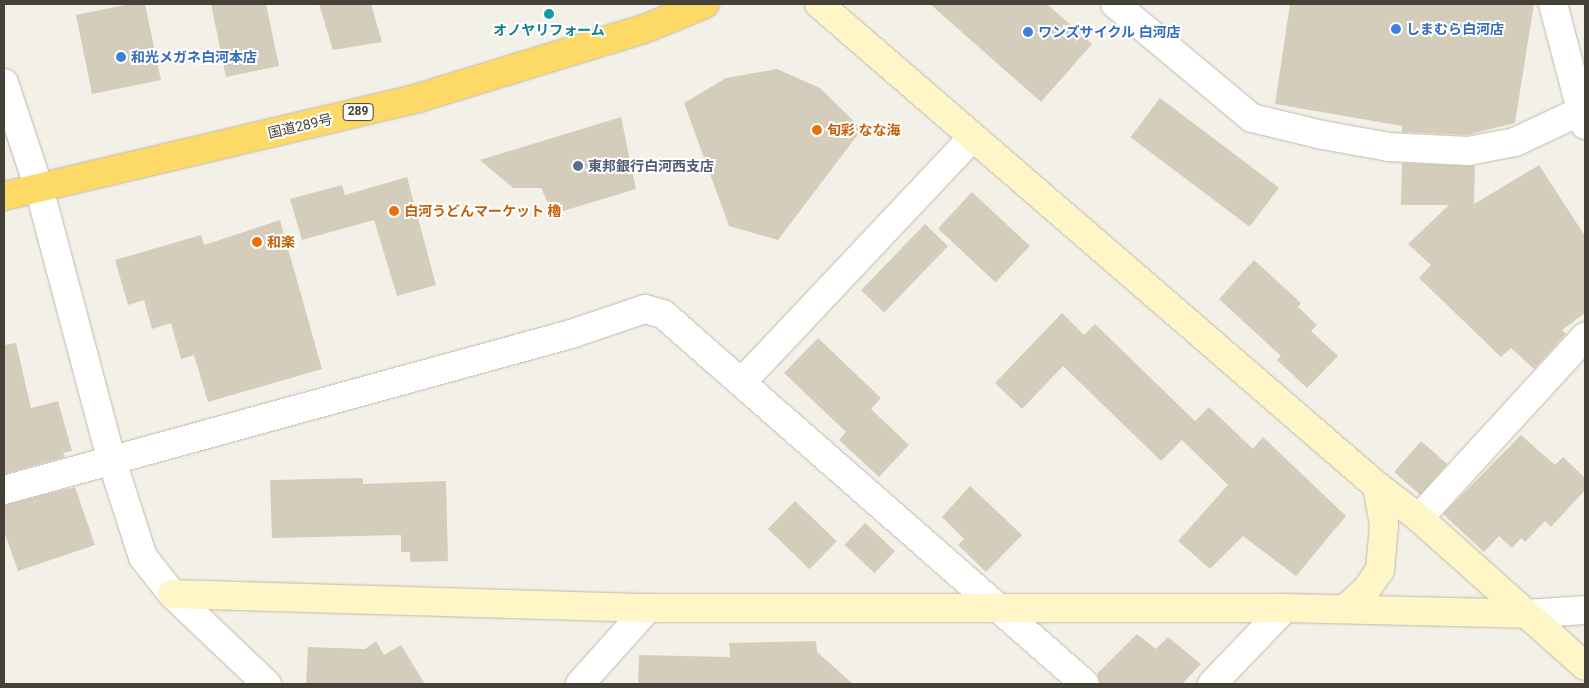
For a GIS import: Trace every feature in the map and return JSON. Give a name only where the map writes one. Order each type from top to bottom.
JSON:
[{"type":"highway","name":"国道289号","points":[[4,196],[418,98],[644,29],[705,4]]},
{"type":"street","points":[[819,4],[1377,486],[1419,518],[1585,666]]},
{"type":"street","points":[[1115,4],[1252,118],[1323,135],[1389,147],[1468,151],[1515,142],[1584,115],[1553,4]]},
{"type":"street","points":[[4,82],[38,188],[111,458],[143,557],[172,594],[267,684]]},
{"type":"street","points":[[742,382],[972,138]]},
{"type":"street","points":[[4,490],[111,458],[571,334],[645,309],[664,314],[1000,607],[1085,684]]},
{"type":"street","points":[[1419,518],[1585,337]]},
{"type":"street","points":[[1345,609],[1366,590],[1380,570],[1384,526],[1377,486]]},
{"type":"street","points":[[172,594],[648,608],[1285,608],[1525,614],[1585,610]]},
{"type":"street","points":[[580,684],[648,608]]},
{"type":"street","points":[[1212,684],[1285,608]]},
{"type":"building","points":[[130,4],[145,4],[161,80],[92,94],[76,15]]},
{"type":"building","points":[[211,4],[266,4],[279,66],[226,77]]},
{"type":"building","points":[[319,4],[371,4],[382,42],[333,50]]},
{"type":"building","points":[[930,4],[1047,4],[1092,44],[1041,102]]},
{"type":"building","points":[[1290,4],[1534,4],[1515,123],[1467,135],[1402,132],[1402,126],[1275,104]]},
{"type":"building","points":[[777,69],[820,88],[862,129],[778,240],[729,226],[684,103],[726,78]]},
{"type":"building","points":[[1160,98],[1279,188],[1250,227],[1131,137]]},
{"type":"building","points":[[621,117],[636,189],[553,214],[541,188],[513,188],[480,160]]},
{"type":"building","points":[[1402,163],[1475,166],[1474,204],[1539,165],[1585,236],[1585,313],[1562,330],[1566,334],[1534,369],[1511,348],[1501,357],[1419,278],[1431,265],[1408,244],[1449,205],[1401,205]]},
{"type":"building","points":[[407,177],[436,285],[397,296],[374,220],[302,240],[290,199],[342,185],[345,195]]},
{"type":"building","points":[[972,192],[1030,246],[996,282],[938,229]]},
{"type":"building","points":[[280,220],[322,369],[208,402],[194,355],[181,359],[171,323],[152,329],[144,300],[128,305],[115,260],[201,235],[204,245]]},
{"type":"building","points":[[925,224],[948,246],[884,312],[861,290]]},
{"type":"building","points":[[1254,260],[1301,303],[1298,307],[1317,325],[1311,331],[1338,356],[1307,388],[1277,360],[1281,356],[1219,299]]},
{"type":"building","points":[[1062,313],[1084,335],[1095,324],[1195,421],[1209,407],[1253,449],[1263,437],[1346,516],[1296,576],[1243,536],[1210,569],[1178,541],[1228,485],[1182,440],[1161,461],[1063,366],[1022,409],[995,383]]},
{"type":"building","points":[[818,338],[881,398],[871,409],[909,445],[879,477],[839,440],[846,432],[784,373]]},
{"type":"building","points":[[16,343],[31,408],[58,401],[72,451],[63,453],[65,457],[4,474],[4,345]]},
{"type":"building","points":[[1521,435],[1555,465],[1563,457],[1585,478],[1585,490],[1551,527],[1545,521],[1525,542],[1521,538],[1512,548],[1499,536],[1484,552],[1443,514]]},
{"type":"building","points":[[1421,441],[1447,464],[1421,495],[1394,472]]},
{"type":"building","points":[[363,478],[363,484],[446,481],[448,561],[410,562],[410,552],[401,552],[401,535],[272,538],[270,480]]},
{"type":"building","points":[[970,486],[1022,535],[986,572],[958,545],[964,539],[942,517]]},
{"type":"building","points":[[75,487],[95,545],[18,571],[4,531],[4,505]]},
{"type":"building","points":[[795,501],[837,541],[810,569],[768,529]]},
{"type":"building","points":[[865,523],[895,551],[875,573],[845,545]]},
{"type":"building","points":[[1137,634],[1156,649],[1168,637],[1201,664],[1182,684],[1100,684],[1097,674]]},
{"type":"building","points":[[376,641],[384,655],[401,645],[425,684],[306,684],[308,647],[365,649]]},
{"type":"building","points":[[816,641],[817,652],[853,684],[638,684],[639,655],[730,657],[729,643]]},
{"type":"place","name":"オノヤリフォーム","points":[[549,14]]},
{"type":"place","name":"しまむら白河店","points":[[1396,29]]},
{"type":"place","name":"ワンズサイクル 白河店","points":[[1028,32]]},
{"type":"place","name":"和光メガネ白河本店","points":[[121,57]]},
{"type":"place","name":"旬彩 なな海","points":[[817,130]]},
{"type":"place","name":"東邦銀行白河西支店","points":[[578,166]]},
{"type":"place","name":"白河うどんマーケット 櫓","points":[[394,211]]},
{"type":"place","name":"和楽","points":[[257,242]]}]
